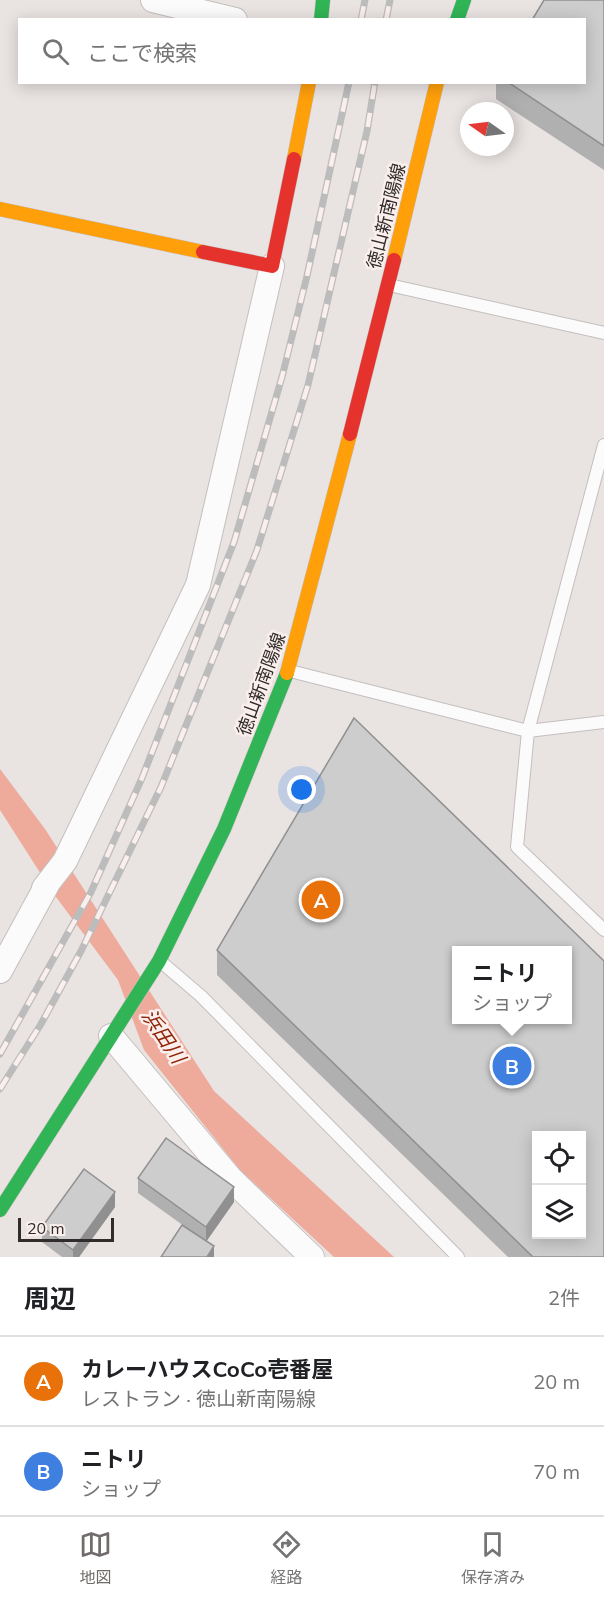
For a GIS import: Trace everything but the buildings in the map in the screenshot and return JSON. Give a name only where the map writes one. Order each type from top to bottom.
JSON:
[{"type":"main road","points":[[321,18],[323,0]]},
{"type":"main road","points":[[458,18],[464,0]]},
{"type":"main road","points":[[0,209],[272,266],[309,84]]},
{"type":"main road","name":"徳山新南陽線","points":[[0,1210],[159,961],[224,830],[288,671],[388,285],[437,84]]},
{"type":"street","points":[[153,0],[227,18]]},
{"type":"street","points":[[0,971],[45,887],[65,861],[198,585],[272,266]]},
{"type":"street","points":[[116,1027],[231,1179],[312,1257]]},
{"type":"lane","points":[[388,285],[604,333]]},
{"type":"lane","points":[[604,445],[528,731],[518,847],[604,930]]},
{"type":"lane","points":[[288,671],[528,731],[604,722]]},
{"type":"lane","points":[[159,961],[201,996],[458,1257]]},
{"type":"water","name":"浜田川","points":[[0,769],[45,829],[214,1091],[394,1257],[334,1257],[240,1170],[144,1050],[118,980],[53,893],[0,810]]},
{"type":"railway","points":[[361,18],[365,0]]},
{"type":"railway","points":[[386,18],[390,0]]},
{"type":"railway","points":[[0,1054],[91,892],[142,778],[234,542],[282,377],[307,276],[349,84]]},
{"type":"railway","points":[[0,1089],[41,1024],[81,951],[161,787],[257,550],[308,385],[367,131],[375,84]]},
{"type":"traffic: fast","points":[[321,18],[323,0]]},
{"type":"traffic: fast","points":[[458,18],[464,0]]},
{"type":"traffic: fast","points":[[0,1210],[159,961],[224,829],[287,673]]},
{"type":"traffic: slow","points":[[294,159],[309,84]]},
{"type":"traffic: slow","points":[[394,260],[437,84]]},
{"type":"traffic: slow","points":[[0,209],[203,252]]},
{"type":"traffic: slow","points":[[287,673],[350,434]]},
{"type":"traffic: jam","points":[[203,252],[272,266],[294,159]]},
{"type":"traffic: jam","points":[[350,434],[394,260]]},
{"type":"place","name":"カレーハウスCoCo壱番屋","points":[[321,900]]},
{"type":"place","name":"ニトリ","points":[[512,1066]]}]
